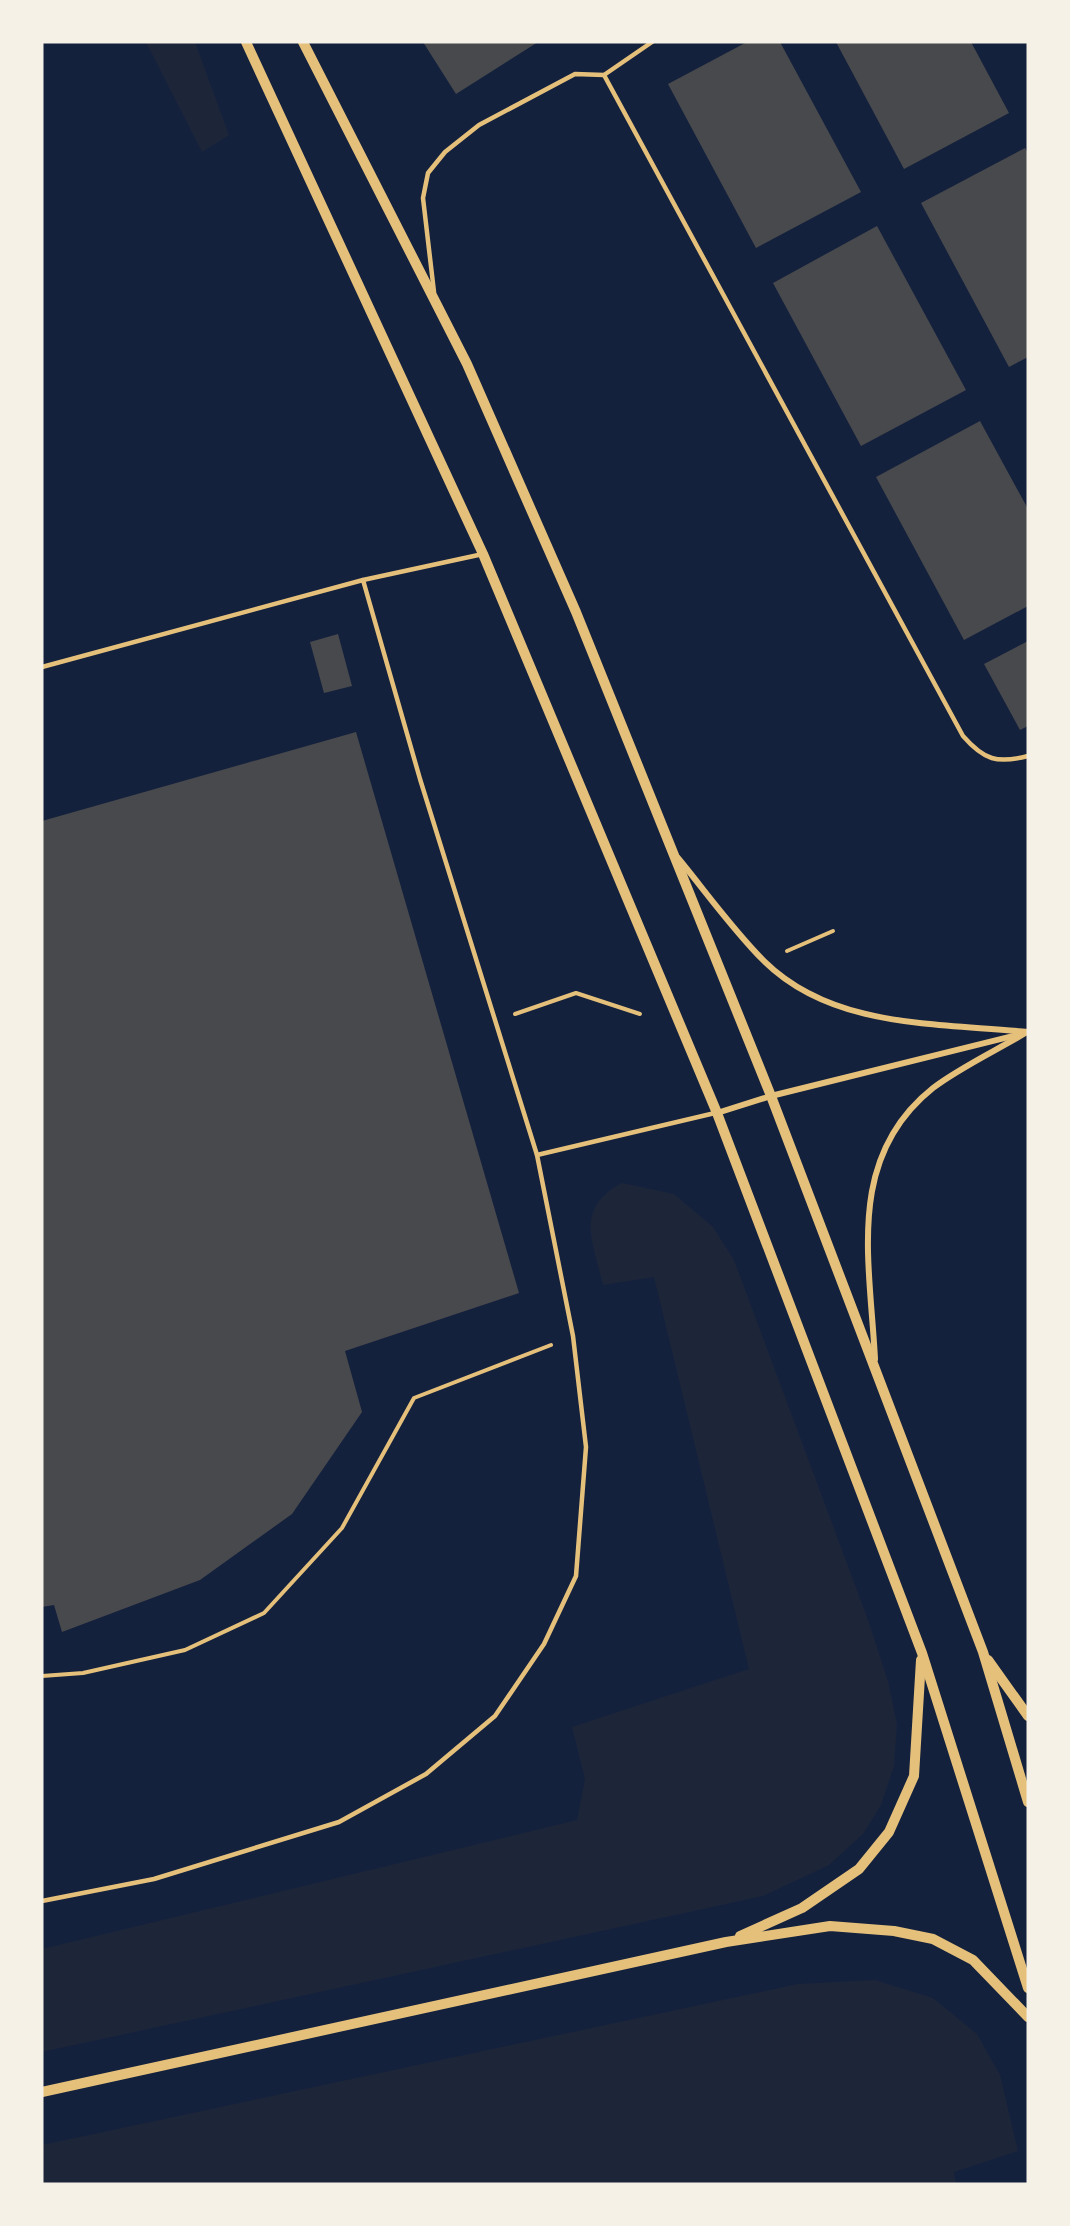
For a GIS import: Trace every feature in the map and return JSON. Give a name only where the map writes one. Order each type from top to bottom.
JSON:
[{"type":"street","points":[[246,42],[286,134],[483,554],[717,1113],[922,1653],[1028,1988]]},
{"type":"street","points":[[303,42],[467,364],[576,612],[771,1096],[983,1652],[1028,1802]]},
{"type":"street","points":[[674,853],[764,961],[801,990],[837,1007],[880,1018],[1028,1032]]},
{"type":"street","points":[[717,1113],[771,1096],[1028,1032]]},
{"type":"street","points":[[875,1370],[867,1212],[878,1163],[898,1125],[933,1088],[1028,1032]]},
{"type":"street","points":[[983,1652],[1028,1716]]},
{"type":"street","points":[[726,1942],[802,1908],[859,1869],[889,1832],[914,1776],[922,1653]]},
{"type":"street","points":[[42,2092],[726,1942],[830,1926],[894,1931],[933,1940],[973,1960],[1028,2017]]},
{"type":"lane","points":[[436,306],[423,198],[428,173],[445,152],[479,125],[575,74],[604,75],[652,42]]},
{"type":"lane","points":[[604,75],[963,736],[975,750],[990,758],[1009,761],[1028,756]]},
{"type":"lane","points":[[42,667],[363,580],[483,554]]},
{"type":"lane","points":[[42,1901],[154,1879],[339,1822],[426,1774],[495,1716],[544,1644],[576,1576],[586,1447],[573,1336],[537,1155],[420,778],[363,580]]},
{"type":"lane","points":[[537,1155],[717,1113]]},
{"type":"path","points":[[784,952],[833,931]]},
{"type":"path","points":[[495,1020],[576,993],[640,1014]]},
{"type":"path","points":[[42,1676],[83,1672],[185,1650],[264,1613],[342,1528],[414,1398],[573,1336]]},
{"type":"shaded area","points":[[146,42],[195,42],[229,135],[202,152]]},
{"type":"shaded area","points":[[622,1183],[674,1194],[713,1227],[734,1260],[867,1617],[888,1681],[897,1724],[894,1766],[881,1805],[863,1834],[829,1865],[763,1896],[42,2052],[42,1949],[577,1820],[585,1779],[572,1727],[749,1669],[654,1277],[603,1285],[592,1240],[592,1215],[597,1203]]},
{"type":"shaded area","points":[[875,1980],[933,1998],[977,2034],[1000,2075],[1018,2151],[954,2172],[956,2184],[42,2184],[42,2145],[798,1984]]},
{"type":"building","points":[[423,42],[538,42],[456,94]]},
{"type":"building","points":[[747,42],[780,42],[861,192],[756,248],[668,84]]},
{"type":"building","points":[[836,42],[971,42],[1009,113],[904,169]]},
{"type":"building","points":[[1025,148],[1028,153],[1028,357],[1009,367],[921,203]]},
{"type":"building","points":[[877,226],[966,390],[861,446],[773,283]]},
{"type":"building","points":[[980,421],[1028,509],[1028,606],[964,640],[876,477]]},
{"type":"building","points":[[338,634],[352,686],[324,693],[310,642]]},
{"type":"building","points":[[1028,641],[1028,726],[1020,730],[984,664]]},
{"type":"building","points":[[356,732],[519,1293],[345,1351],[362,1412],[292,1514],[200,1580],[62,1632],[54,1605],[42,1607],[42,821]]}]
